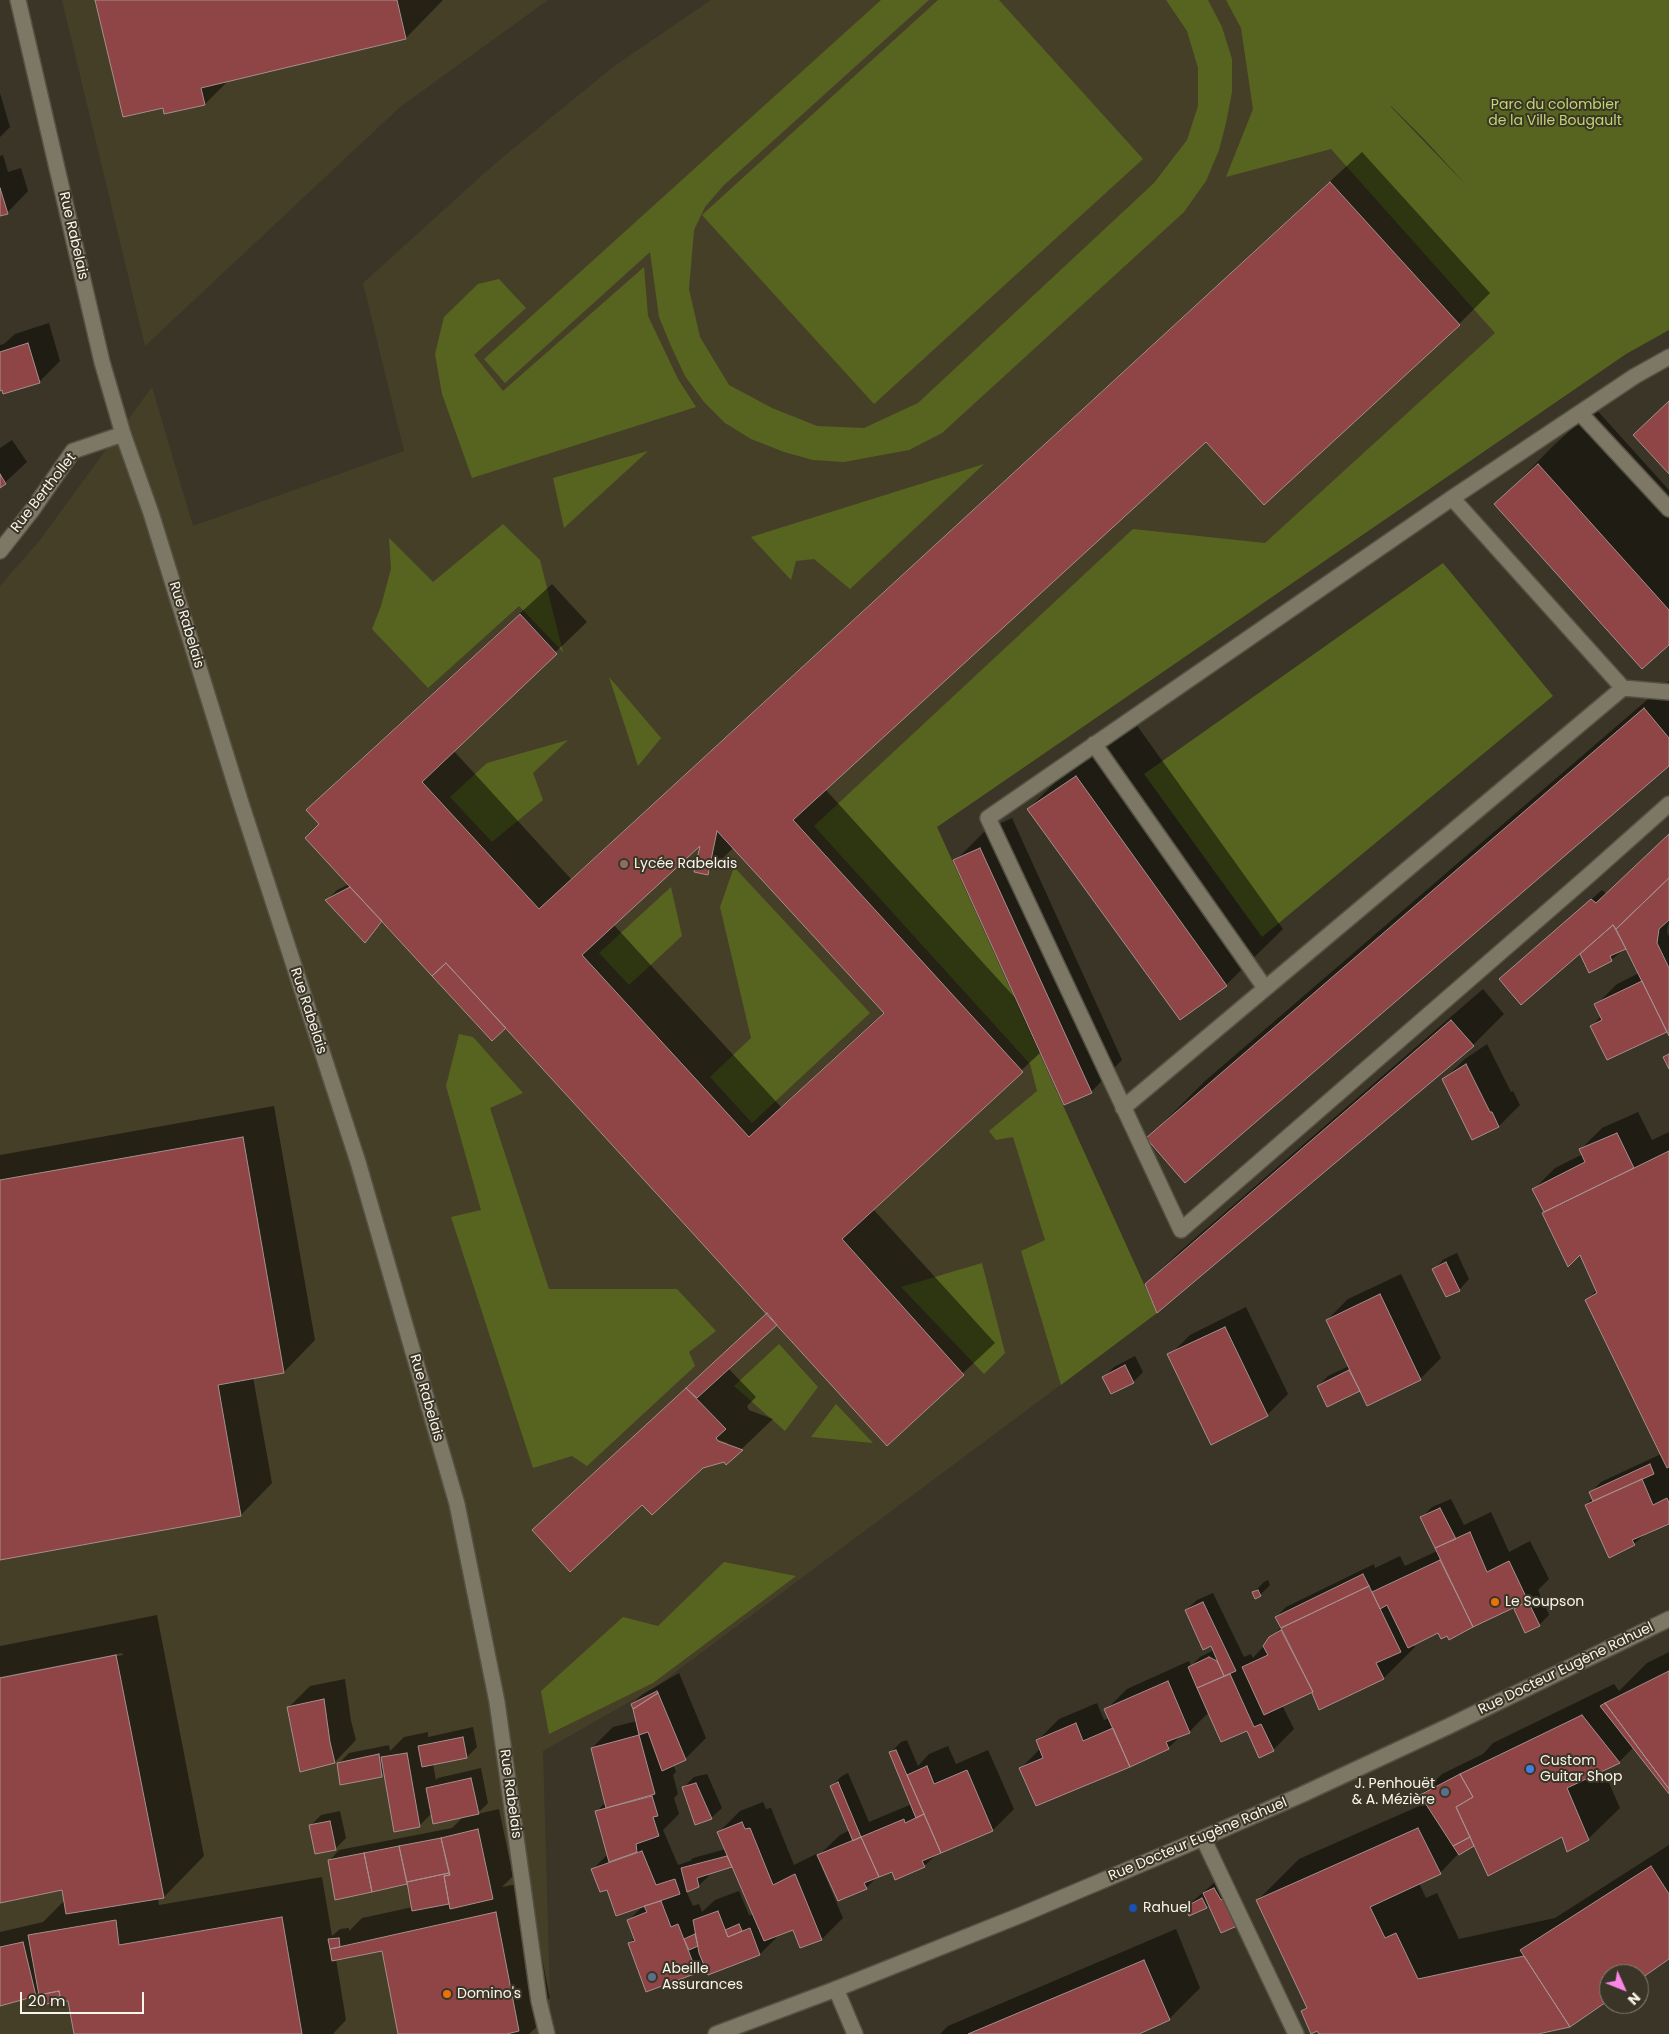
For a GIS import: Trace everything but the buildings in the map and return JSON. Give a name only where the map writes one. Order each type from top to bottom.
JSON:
[{"type":"street","name":"Rue Rabelais","points":[[18,0],[102,362],[123,434],[152,513],[241,803],[358,1162],[457,1504],[498,1702],[539,2000],[547,2034]]},
{"type":"street","points":[[1669,357],[1635,376],[1452,498],[988,818],[1181,1230],[1565,897],[1669,804]]},
{"type":"street","points":[[1580,413],[1669,509]]},
{"type":"street","name":"Rue Berthollet","points":[[0,551],[73,452],[123,434]]},
{"type":"street","points":[[1452,498],[1623,688],[1669,692]]},
{"type":"street","points":[[1123,1108],[1623,688]]},
{"type":"street","points":[[1094,744],[1265,988]]},
{"type":"street","name":"Rue Docteur Eugène Rahuel","points":[[716,2034],[836,1989],[1030,1911],[1203,1838],[1449,1726],[1669,1619]]},
{"type":"street","points":[[1203,1838],[1296,2034]]},
{"type":"street","points":[[836,1989],[855,2034]]},
{"type":"shaded area","points":[[62,0],[548,0],[400,107],[145,346]]},
{"type":"shaded area","name":"Lycée Rabelais","points":[[711,0],[1290,0],[1626,354],[937,827],[1157,1313],[654,1688],[543,1751],[551,2034],[0,2034],[0,586],[40,540],[152,387],[193,526],[404,451],[363,283],[498,161],[613,67]]},
{"type":"green space","points":[[881,0],[929,0],[723,186],[705,207],[694,230],[689,289],[700,337],[729,385],[772,408],[817,426],[864,428],[918,403],[1154,183],[1187,140],[1198,106],[1198,68],[1187,31],[1166,0],[1208,0],[1222,27],[1232,59],[1232,92],[1226,123],[1219,150],[1206,181],[1184,212],[942,433],[909,450],[844,462],[813,460],[784,452],[751,439],[725,423],[704,402],[685,376],[671,346],[659,317],[650,252],[505,383],[484,359]]},
{"type":"green space","points":[[938,0],[999,0],[1143,159],[874,404],[702,215]]},
{"type":"green space","name":"Parc du colombier de la Ville Bougault","points":[[1226,0],[1669,0],[1669,330],[1626,354],[937,827],[1157,1313],[1061,1385],[1021,1251],[1045,1240],[1013,1137],[996,1140],[989,1131],[1037,1091],[1030,1064],[814,826],[1133,529],[1265,543],[1495,333],[1331,149],[1226,177],[1253,109],[1241,28]],"holes":[[[1391,106],[1424,139],[1468,187]]]},
{"type":"green space","points":[[644,267],[648,316],[678,379],[696,407],[472,478],[442,394],[435,354],[444,317],[478,284],[499,279],[526,308],[474,355],[503,391]]},
{"type":"green space","points":[[648,451],[564,528],[553,478]]},
{"type":"green space","points":[[984,464],[850,589],[814,559],[796,561],[791,580],[751,537]]},
{"type":"green space","points":[[503,524],[540,560],[563,652],[519,606],[428,688],[372,629],[381,606],[391,569],[389,538],[433,582]]},
{"type":"green space","points":[[1443,563],[1553,696],[1262,937],[1144,774]]},
{"type":"green space","points":[[609,677],[661,738],[638,766]]},
{"type":"green space","points":[[568,740],[533,773],[543,800],[492,842],[450,797],[487,763]]},
{"type":"green space","points":[[734,867],[870,1013],[752,1123],[710,1077],[751,1038],[720,907]]},
{"type":"green space","points":[[671,887],[682,936],[629,985],[599,953]]},
{"type":"green space","points":[[459,1034],[473,1037],[523,1093],[490,1108],[549,1289],[677,1289],[716,1331],[689,1352],[695,1366],[587,1466],[572,1456],[533,1468],[451,1217],[481,1210],[446,1086]]},
{"type":"green space","points":[[982,1263],[1005,1353],[984,1374],[901,1287]]},
{"type":"green space","points":[[779,1344],[818,1387],[785,1431],[734,1386]]},
{"type":"green space","points":[[836,1404],[873,1443],[811,1437]]},
{"type":"green space","points":[[724,1562],[796,1576],[653,1683],[549,1734],[541,1691],[623,1617],[658,1626]]},
{"type":"place","name":"Lycée Rabelais","points":[[624,864]]},
{"type":"place","name":"Le Soupson","points":[[1495,1602]]},
{"type":"place","name":"Custom Guitar Shop","points":[[1530,1769]]},
{"type":"place","name":"J. Penhouët & A. Mézière","points":[[1445,1792]]},
{"type":"place","name":"Rahuel","points":[[1133,1908]]},
{"type":"place","name":"Abeille Assurances","points":[[652,1977]]},
{"type":"place","name":"Domino's","points":[[447,1994]]}]
